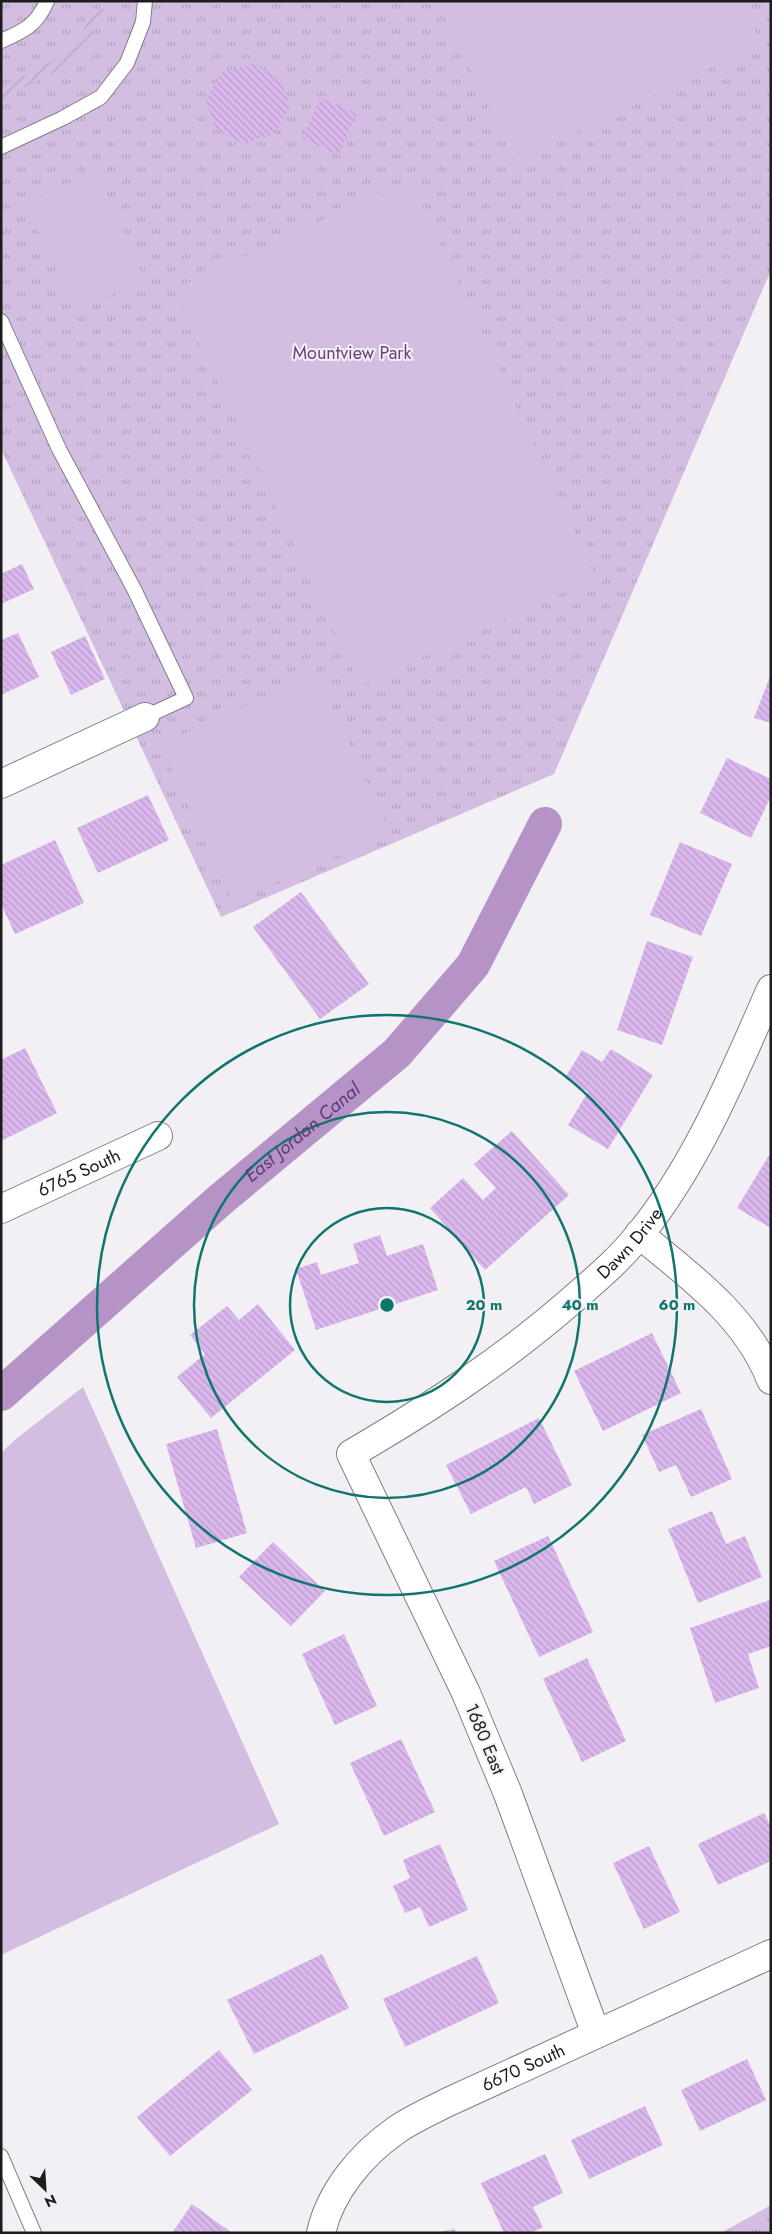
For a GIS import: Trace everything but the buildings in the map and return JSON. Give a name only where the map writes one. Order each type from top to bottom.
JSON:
[{"type":"street","points":[[1,784],[145,716]]},
{"type":"street","name":"Dawn Drive","points":[[351,1454],[432,1406],[528,1339],[608,1269],[639,1234],[680,1175],[720,1104],[771,989]]},
{"type":"street","name":"6765 South","points":[[1,1209],[158,1136]]},
{"type":"street","points":[[639,1234],[702,1286],[739,1325],[764,1363],[771,1380]]},
{"type":"street","name":"1680 East","points":[[351,1454],[466,1693],[508,1794],[596,2034]]},
{"type":"street","name":"6670 South","points":[[321,2233],[324,2221],[341,2187],[365,2155],[395,2130],[446,2103],[771,1954]]},
{"type":"lane","points":[[1,41],[28,28],[42,13],[47,1]]},
{"type":"lane","points":[[1,147],[63,118],[100,97],[127,63],[143,22],[145,1]]},
{"type":"lane","points":[[1,321],[59,450],[134,588],[186,698],[145,716]]},
{"type":"lane","points":[[1,2156],[34,2233]]},
{"type":"green space","name":"Mountview Park","points":[[1,1],[771,1],[771,270],[554,774],[221,917],[1,449]]},
{"type":"green space","points":[[438,1],[741,1],[762,44],[515,162]]},
{"type":"green space","points":[[93,8],[104,10],[88,43],[72,63],[1,99],[1,86],[58,58],[69,48],[87,24]]},
{"type":"green space","points":[[95,171],[145,279],[76,312],[26,203]]},
{"type":"green space","points":[[410,179],[596,577],[360,686],[174,289]]},
{"type":"green space","points":[[316,674],[390,832],[233,902],[161,744]]},
{"type":"green space","points":[[83,1387],[279,1824],[1,1955],[1,1453],[17,1438]]},
{"type":"green space","points":[[771,2205],[771,2233],[721,2233]]},
{"type":"waterway","name":"East Jordan Canal","points":[[1,1394],[220,1200],[397,1053],[473,965],[545,824]]}]
